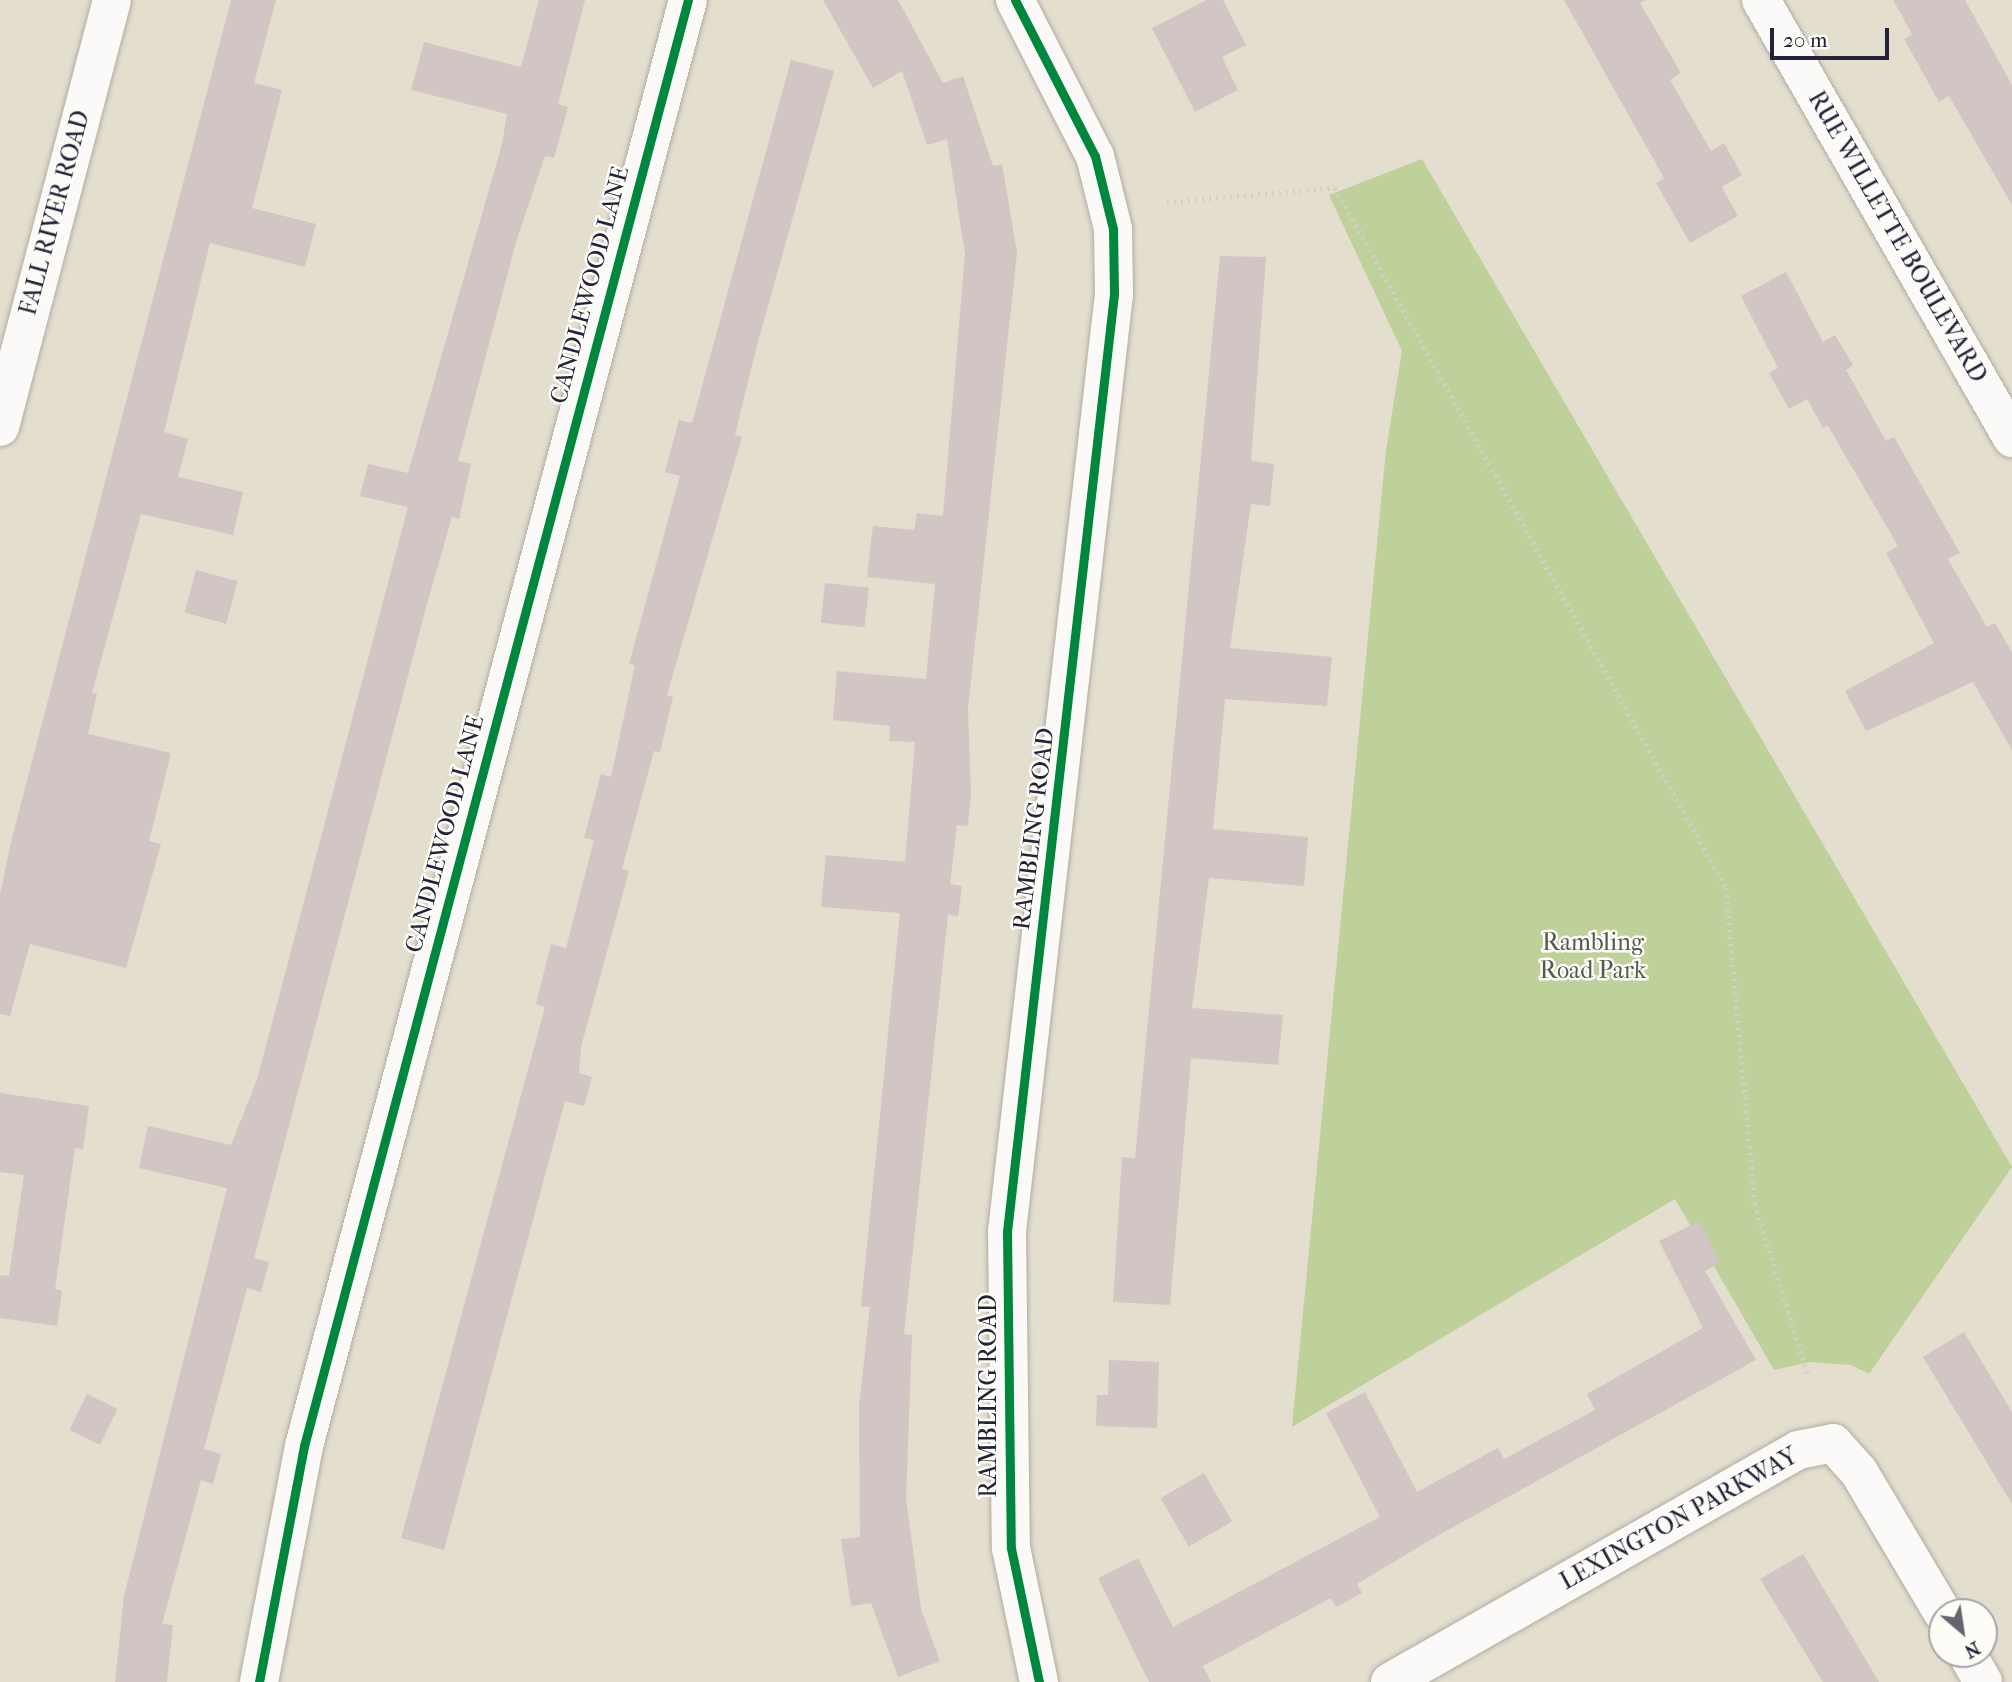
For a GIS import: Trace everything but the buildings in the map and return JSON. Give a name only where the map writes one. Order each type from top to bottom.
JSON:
[{"type":"street","name":"FALL RIVER ROAD","points":[[0,427],[112,0]]},
{"type":"street","name":"CANDLEWOOD LANE","points":[[259,1682],[304,1446],[688,0]]},
{"type":"street","name":"RAMBLING ROAD","points":[[1015,0],[1095,156],[1113,229],[1114,294],[1007,1232],[1011,1548],[1039,1682]]},
{"type":"street","name":"RUE WILLETTE BOULEVARD","points":[[1762,0],[2012,438]]},
{"type":"street","name":"LEXINGTON PARKWAY","points":[[1390,1682],[1798,1450],[1833,1443],[1859,1472],[1934,1598]]},
{"type":"path","points":[[1167,202],[1335,188],[1726,888],[1755,1204],[1809,1378]]},
{"type":"green space","name":"Rambling Road Park","points":[[1422,159],[2012,1167],[1869,1374],[1851,1365],[1810,1362],[1774,1370],[1675,1199],[1292,1427],[1386,450],[1402,351],[1329,195]]},
{"type":"cycle path","points":[[259,1682],[304,1446],[688,0]]},
{"type":"cycle path","points":[[1015,0],[1095,156],[1113,229],[1114,294],[1007,1232],[1011,1548],[1039,1682]]}]
